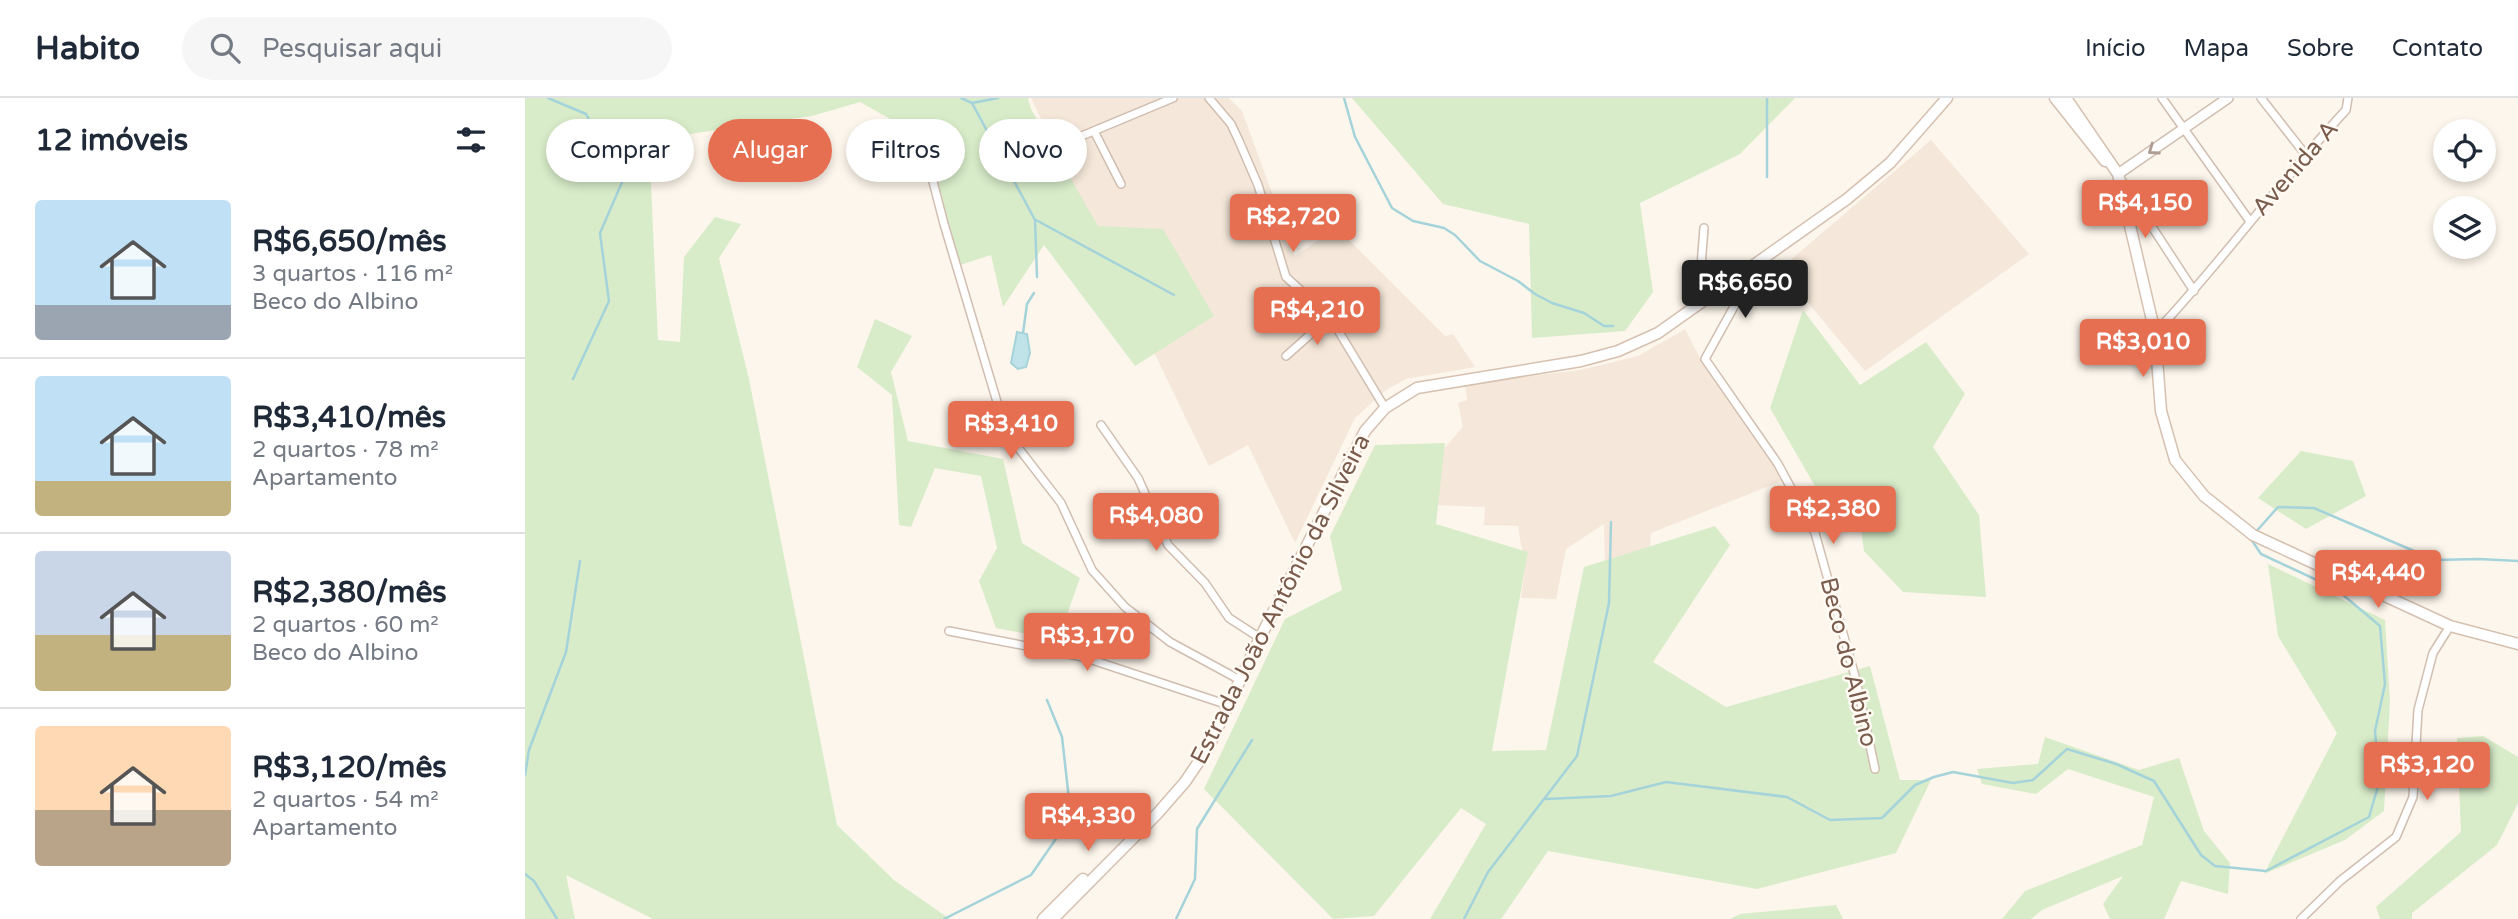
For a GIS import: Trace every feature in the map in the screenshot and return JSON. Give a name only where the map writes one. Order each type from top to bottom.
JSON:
[{"type":"main road","name":"Estrada João Antônio da Silveira","points":[[1053,919],[1157,814],[1185,782],[1208,748],[1260,638],[1365,431],[1385,408],[1417,388],[1581,361],[1618,351],[1658,333],[1847,200],[1890,163],[1947,98]]},
{"type":"main road","points":[[2055,98],[2096,152],[2118,174]]},
{"type":"main road","points":[[2067,98],[2118,174],[2155,333],[2161,411],[2175,460],[2204,496],[2253,535],[2450,626],[2518,644]]},
{"type":"main road","name":"Estrada João Antônio da Silveira","points":[[1043,919],[1130,833],[1157,814]]},
{"type":"street","points":[[1087,134],[1173,98]]},
{"type":"street","points":[[1209,98],[1231,124],[1249,163],[1286,277],[1330,317],[1385,408]]},
{"type":"street","points":[[2162,98],[2249,220]]},
{"type":"street","points":[[2195,291],[2118,174],[2228,98]]},
{"type":"street","points":[[2260,98],[2305,155]]},
{"type":"street","name":"Avenida A","points":[[2155,333],[2195,291],[2249,220],[2346,110],[2348,98]]},
{"type":"street","points":[[1094,131],[1121,184]]},
{"type":"street","points":[[933,182],[1006,432],[1062,503],[1092,570],[1125,607],[1170,642],[1240,680]]},
{"type":"street","points":[[1701,304],[1693,288],[1700,279],[1704,228]]},
{"type":"street","name":"Beco do Albino","points":[[1757,265],[1705,359],[1779,464],[1815,533],[1853,668],[1875,769]]},
{"type":"street","points":[[1286,356],[1330,317]]},
{"type":"street","points":[[1101,425],[1138,478],[1168,545],[1205,583],[1229,618],[1260,638]]},
{"type":"street","points":[[2301,919],[2340,881],[2396,837],[2413,797],[2418,710],[2433,653],[2450,626]]},
{"type":"street","points":[[949,631],[1083,657],[1228,705]]},
{"type":"shaded area","points":[[1031,98],[1229,98],[1242,111],[1295,256],[1337,228],[1445,336],[1453,334],[1475,367],[1406,379],[1386,390],[1355,418],[1295,543],[1248,445],[1209,466],[1072,182],[1087,182],[1087,119],[1041,119]]},
{"type":"shaded area","points":[[1931,140],[2029,254],[1865,371],[1780,269]]},
{"type":"shaded area","points":[[1685,329],[1700,358],[1771,460],[1782,481],[1651,533],[1650,546],[1605,571],[1604,524],[1566,549],[1556,599],[1521,598],[1525,569],[1518,526],[1484,525],[1485,507],[1432,505],[1431,463],[1463,427],[1458,403],[1467,400],[1465,384],[1580,370],[1638,356]]},
{"type":"green space","points":[[525,98],[1028,98],[1037,119],[979,119],[979,182],[1073,182],[1098,226],[1163,229],[1214,316],[1135,366],[1044,245],[1003,307],[991,255],[957,266],[928,182],[965,182],[965,119],[890,119],[860,102],[792,119],[708,119],[708,131],[694,133],[694,119],[546,119],[546,182],[651,182],[658,340],[680,342],[684,257],[715,217],[741,224],[719,258],[749,379],[837,825],[895,881],[950,919],[653,919],[566,875],[575,919],[525,919]]},
{"type":"green space","points":[[1352,98],[1795,98],[1740,154],[1640,203],[1653,292],[1625,331],[1532,338],[1529,224],[1443,204]]},
{"type":"green space","points":[[1803,310],[1860,385],[1926,342],[1965,394],[1933,447],[1979,515],[1986,597],[1903,592],[1864,551],[1857,497],[1816,488],[1770,408]]},
{"type":"green space","points":[[875,319],[912,336],[891,372],[908,441],[1003,459],[1022,543],[1080,578],[1058,640],[996,628],[979,581],[997,548],[981,476],[935,468],[911,527],[899,525],[892,395],[857,367]]},
{"type":"green space","points":[[1445,443],[1436,524],[1528,552],[1492,751],[1546,750],[1584,567],[1715,526],[1730,545],[1653,662],[1726,707],[1870,666],[1900,780],[1931,780],[1896,853],[1757,889],[1548,851],[1501,919],[1430,919],[1486,824],[1461,808],[1374,916],[1333,919],[1204,789],[1285,619],[1342,590],[1330,536],[1375,445]]},
{"type":"green space","points":[[2301,451],[2353,461],[2366,496],[2306,529],[2258,498]]},
{"type":"green space","points":[[2268,564],[2385,620],[2390,702],[2384,811],[2345,840],[2264,874],[2337,733],[2278,636]]},
{"type":"green space","points":[[2483,736],[2518,757],[2518,803],[2497,845],[2412,913],[2412,919],[2380,919],[2376,907],[2461,832],[2457,738]]},
{"type":"green space","points":[[2045,737],[2139,770],[2179,758],[2204,831],[2230,863],[2228,894],[2181,881],[2164,919],[2110,919],[2103,904],[2123,876],[2042,910],[2031,919],[2002,919],[2025,891],[2142,845],[2154,797],[2068,769],[2036,794],[1982,784],[1977,769],[2038,764]]},
{"type":"green space","points":[[1836,905],[1843,919],[1730,919],[1740,914]]},
{"type":"water","points":[[1017,332],[1027,334],[1030,353],[1026,367],[1018,369],[1011,363]]},
{"type":"waterway","points":[[548,98],[586,114],[623,180],[600,233],[609,301],[573,379]]},
{"type":"waterway","points":[[961,98],[972,103],[998,98]]},
{"type":"waterway","points":[[1344,98],[1355,137],[1392,208],[1413,221],[1444,228],[1455,235],[1480,261],[1518,281],[1535,294],[1552,303],[1584,313],[1604,326],[1613,326]]},
{"type":"waterway","points":[[1767,98],[1767,177]]},
{"type":"waterway","points":[[972,103],[1035,220],[1037,277]]},
{"type":"waterway","points":[[1036,220],[1174,295]]},
{"type":"waterway","points":[[1023,333],[1027,304],[1034,293]]},
{"type":"waterway","points":[[2254,534],[2278,507],[2314,508],[2435,560],[2518,561]]},
{"type":"waterway","points":[[1464,919],[1488,872],[1577,756],[1609,603],[1611,522]]},
{"type":"waterway","points":[[1546,799],[1611,796],[1666,782],[1787,797],[1830,820],[1882,818],[1915,785],[1934,777],[1953,772],[2013,783],[2033,780],[2067,749],[2116,764],[2154,781],[2201,855],[2215,866],[2266,871],[2369,817],[2379,783],[2375,731],[2385,684],[2380,626],[2336,589],[2261,554],[2251,539]]},
{"type":"waterway","points":[[525,775],[529,750],[566,652],[580,561]]},
{"type":"waterway","points":[[944,919],[1031,875],[1071,817],[1062,737],[1047,700]]},
{"type":"waterway","points":[[1176,919],[1195,879],[1197,829],[1252,740]]},
{"type":"waterway","points":[[525,874],[534,881],[557,919]]}]
